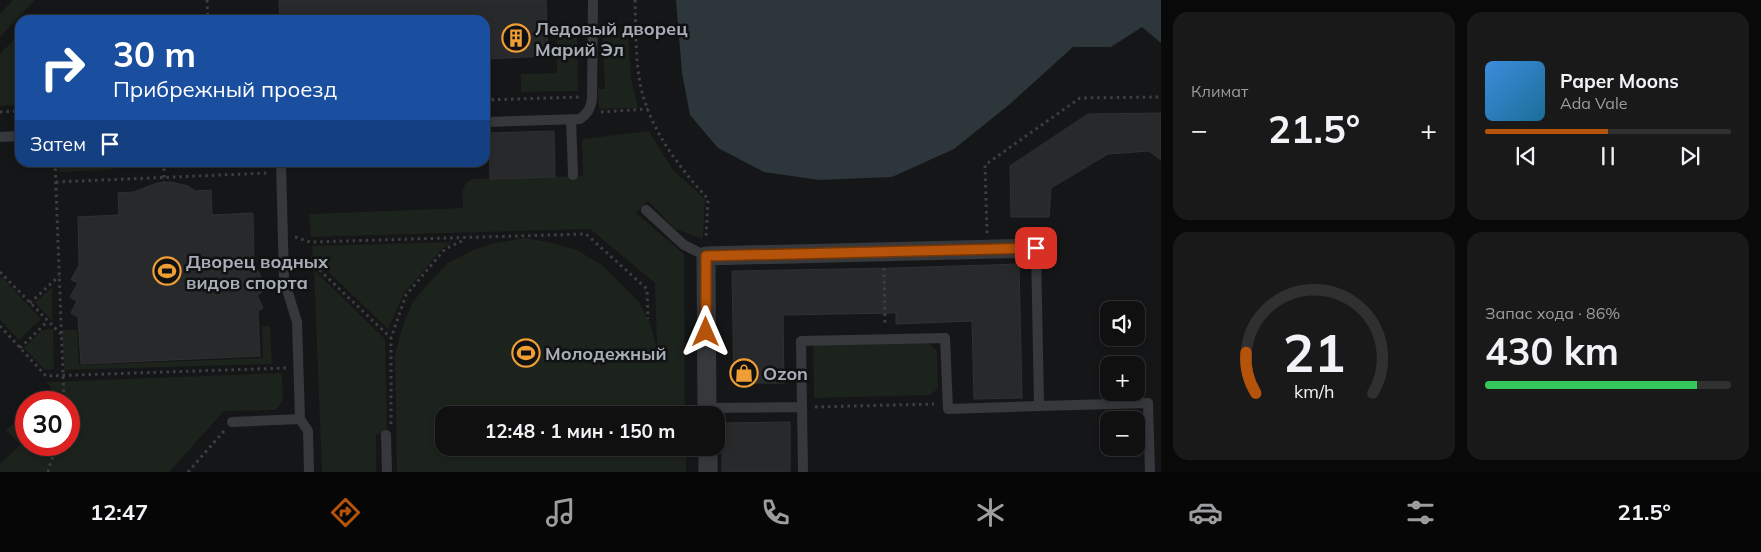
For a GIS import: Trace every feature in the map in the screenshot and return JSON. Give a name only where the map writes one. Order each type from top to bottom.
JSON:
[{"type":"street","points":[[707,406],[706,256],[1036,248]]},
{"type":"street","points":[[708,456],[708,472]]},
{"type":"lane","points":[[490,122],[571,120],[580,119],[586,114],[592,105],[593,0]]},
{"type":"lane","points":[[571,120],[573,175]]},
{"type":"lane","points":[[0,137],[15,136]]},
{"type":"lane","points":[[281,167],[284,280],[297,322],[300,419],[308,431],[309,472]]},
{"type":"lane","points":[[646,210],[684,245],[706,256]]},
{"type":"lane","points":[[1036,248],[1039,406]]},
{"type":"lane","points":[[804,472],[801,341],[945,338],[948,409],[1148,403],[1150,472]]},
{"type":"lane","points":[[725,411],[802,407]]},
{"type":"lane","points":[[232,422],[300,419]]},
{"type":"lane","points":[[386,435],[387,472]]},
{"type":"path","points":[[207,0],[208,15]]},
{"type":"path","points":[[635,0],[638,68],[641,89],[666,147],[708,199],[706,256]]},
{"type":"path","points":[[490,100],[580,97],[602,112],[648,109]]},
{"type":"path","points":[[987,249],[985,165],[1080,98],[1161,97]]},
{"type":"path","points":[[0,112],[15,111]]},
{"type":"path","points":[[55,167],[63,391]]},
{"type":"path","points":[[164,167],[164,182]]},
{"type":"path","points":[[56,182],[164,177],[281,167]]},
{"type":"path","points":[[283,232],[310,242],[586,234],[647,289],[648,319]]},
{"type":"path","points":[[386,435],[392,422],[391,338],[406,295],[445,249],[467,238]]},
{"type":"path","points":[[883,252],[885,340]]},
{"type":"path","points":[[310,261],[391,338]]},
{"type":"path","points":[[0,272],[61,335]]},
{"type":"path","points":[[30,304],[59,276]]},
{"type":"path","points":[[20,348],[48,321]]},
{"type":"path","points":[[0,326],[46,376],[299,368]]},
{"type":"path","points":[[802,407],[948,404]]},
{"type":"path","points":[[188,472],[232,422]]},
{"type":"path","points":[[48,472],[53,456]]},
{"type":"shaded area","points":[[13,0],[35,0],[21,15],[15,15],[15,21],[0,37],[0,14]]},
{"type":"shaded area","points":[[676,0],[1161,0],[1161,43],[1142,27],[1111,47],[1073,47],[1010,104],[954,149],[892,177],[819,180],[764,172],[718,148],[690,115],[682,73]]},
{"type":"shaded area","points":[[557,25],[569,26],[577,34],[578,91],[521,92],[521,74],[557,73]]},
{"type":"shaded area","points":[[628,30],[631,78],[638,108],[599,109],[598,89],[605,89],[602,31]]},
{"type":"shaded area","points":[[15,38],[15,105],[0,106],[0,54]]},
{"type":"shaded area","name":"Молодежный","points":[[649,131],[673,170],[705,199],[703,239],[675,229],[648,201],[636,213],[684,254],[685,406],[435,406],[435,456],[686,456],[686,472],[397,472],[395,355],[402,328],[412,303],[448,263],[473,250],[495,243],[525,238],[577,250],[602,265],[639,302],[650,323],[657,348],[655,283],[590,229],[311,237],[309,214],[463,208],[462,195],[464,187],[473,179],[583,176],[582,139]]},
{"type":"shaded area","points":[[59,167],[113,167],[113,170],[59,172]]},
{"type":"shaded area","points":[[453,242],[443,248],[404,293],[388,329],[313,257],[312,246]]},
{"type":"shaded area","points":[[314,270],[385,339],[387,433],[376,434],[376,472],[322,472]]},
{"type":"shaded area","points":[[2,277],[41,319],[19,340],[0,320],[0,279]]},
{"type":"shaded area","points":[[52,287],[52,321],[35,303]]},
{"type":"shaded area","points":[[262,326],[270,326],[272,364],[64,370],[62,330],[77,330],[79,365],[263,358]]},
{"type":"shaded area","points":[[53,329],[54,369],[45,370],[24,348],[42,330]]},
{"type":"shaded area","points":[[928,342],[937,351],[938,388],[931,395],[814,398],[813,345]]},
{"type":"shaded area","points":[[282,373],[283,400],[276,410],[224,411],[169,472],[0,472],[0,464],[15,450],[15,456],[80,456],[80,391],[48,391],[51,388],[46,382]]},
{"type":"shaded area","points":[[15,421],[15,440],[6,430]]},
{"type":"building","name":"Ледовый дворец Марий Эл","points":[[279,0],[546,0],[548,56],[490,59],[490,15],[280,15]]},
{"type":"building","points":[[1161,113],[1161,160],[1149,151],[1108,154],[1051,188],[1049,217],[1011,217],[1010,166],[1088,114]]},
{"type":"building","points":[[554,131],[555,177],[490,179],[490,133]]},
{"type":"building","name":"Дворец водных видов спорта","points":[[171,182],[188,186],[195,191],[211,190],[212,215],[253,213],[254,263],[261,277],[256,279],[262,292],[257,295],[263,308],[258,311],[260,356],[81,364],[78,317],[71,313],[77,301],[70,297],[78,283],[71,280],[79,265],[78,217],[119,215],[118,193],[134,192],[157,183]]},
{"type":"building","points":[[1019,264],[1022,398],[974,399],[972,321],[896,324],[896,313],[783,315],[784,383],[734,383],[732,271]]},
{"type":"building","points":[[790,422],[790,472],[722,472],[722,456],[725,456],[725,423]]},
{"type":"place","name":"Ледовый дворец Марий Эл","points":[[516,38]]},
{"type":"place","name":"Дворец водных видов спорта","points":[[167,271]]},
{"type":"place","name":"Молодежный","points":[[526,353]]},
{"type":"place","name":"Ozon","points":[[744,373]]},
{"type":"route","points":[[706,332],[706,256],[1036,248]]}]
